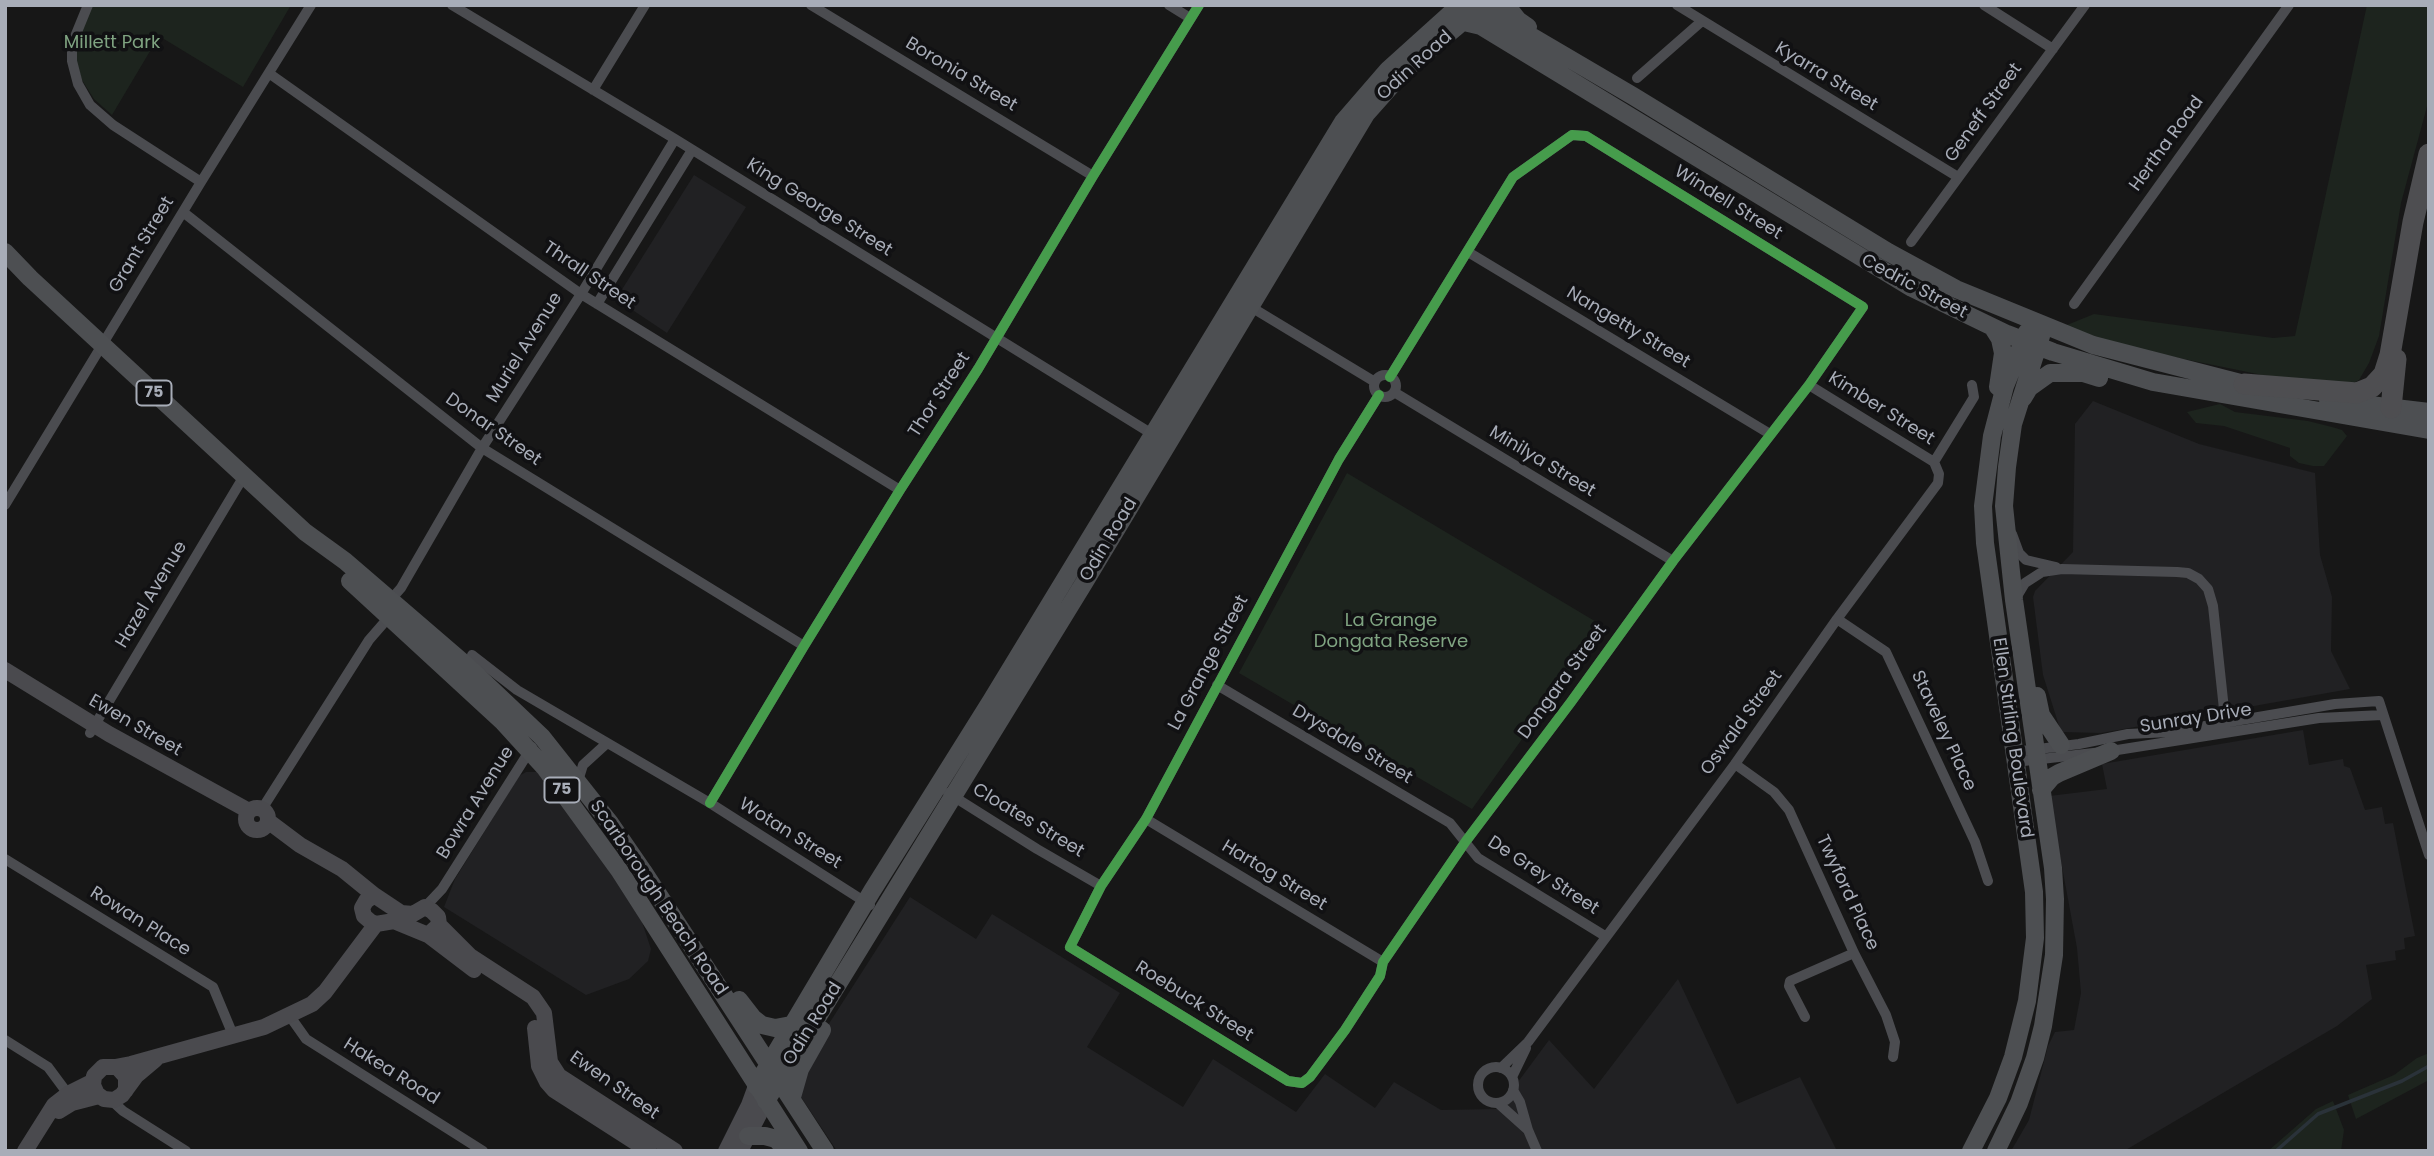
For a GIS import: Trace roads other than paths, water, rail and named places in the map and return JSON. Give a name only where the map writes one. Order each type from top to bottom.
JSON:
[{"type":"highway","points":[[2244,384],[2357,393],[2372,387],[2384,374],[2429,153]]},
{"type":"highway","points":[[2395,325],[2396,417]]},
{"type":"main road","points":[[1506,5],[1518,20],[1567,57]]},
{"type":"main road","name":"Cedric Street","points":[[1480,6],[1909,264],[1956,289],[2093,345],[2244,384],[2427,424]]},
{"type":"main road","name":"Odin Road","points":[[774,1071],[791,1025],[865,902],[1084,583],[1160,438],[1352,110],[1388,70],[1459,13],[1480,6]]},
{"type":"main road","name":"Cedric Street","points":[[1459,13],[1912,288],[1993,328],[2153,382],[2396,417]]},
{"type":"main road","name":"Scarborough Beach Road","points":[[5,252],[305,532],[337,569],[387,609],[578,781],[617,832],[825,1151]]},
{"type":"main road","name":"Ellen Stirling Boulevard","points":[[1996,1151],[2019,1103],[2035,1058],[2051,982],[2055,899],[2005,525],[2007,467],[2017,407],[2031,343],[2038,324]]},
{"type":"main road","points":[[1992,436],[2003,353],[2000,339],[1993,328]]},
{"type":"main road","name":"Ellen Stirling Boulevard","points":[[1971,1151],[1991,1114],[2012,1056],[2027,1001],[2035,938],[2034,892],[1985,542],[1983,506],[1992,436],[2005,386],[2031,343]]},
{"type":"main road","points":[[2017,407],[2029,388],[2050,373],[2083,373],[2127,385],[2153,382]]},
{"type":"main road","name":"Ewen Street","points":[[5,670],[92,729]]},
{"type":"main road","points":[[2024,675],[2037,694],[2041,715],[2061,745]]},
{"type":"main road","name":"Ewen Street","points":[[5,681],[258,817],[342,869],[401,913],[432,921],[470,956],[533,997],[544,1013],[550,1062],[559,1076],[672,1150]]},
{"type":"main road","name":"Scarborough Beach Road","points":[[536,743],[799,1151]]},
{"type":"main road","points":[[2041,790],[2059,773],[2111,751]]},
{"type":"main road","name":"Odin Road","points":[[761,1094],[774,1071],[844,975],[881,913],[944,790]]},
{"type":"main road","name":"Ewen Street","points":[[258,817],[354,890],[368,916],[394,921],[432,921]]},
{"type":"main road","points":[[110,1092],[100,1069],[264,1027],[312,1004],[346,961],[349,949],[368,916],[366,901],[374,895]]},
{"type":"main road","points":[[672,915],[753,1018],[762,1025],[775,1028],[791,1025]]},
{"type":"main road","name":"Ewen Street","points":[[432,921],[465,965],[527,1004],[534,1016],[539,1066],[554,1090],[649,1151]]},
{"type":"main road","points":[[792,1097],[800,1069],[840,997],[844,975]]},
{"type":"main road","points":[[43,1124],[72,1102],[110,1092],[163,1055]]},
{"type":"main road","points":[[25,1151],[54,1105],[68,1094],[110,1092],[126,1077],[121,1069],[115,1066]]},
{"type":"main road","points":[[744,1144],[761,1094]]},
{"type":"main road","points":[[726,1151],[749,1105],[761,1094]]},
{"type":"main road","points":[[744,1144],[765,1136],[776,1139],[787,1151]]},
{"type":"street","points":[[88,5],[72,44],[72,61],[78,85],[90,105],[113,125],[201,182]]},
{"type":"street","name":"Grant Street","points":[[5,505],[311,5]]},
{"type":"street","name":"King George Street","points":[[452,5],[1160,438]]},
{"type":"street","points":[[593,90],[645,5]]},
{"type":"street","name":"Boronia Street","points":[[811,5],[1093,176]]},
{"type":"street","points":[[1169,5],[1190,18]]},
{"type":"street","name":"Thor Street","points":[[710,803],[1199,5]]},
{"type":"street","name":"Kyarra Street","points":[[1677,5],[1958,177]]},
{"type":"street","points":[[1984,5],[2053,49]]},
{"type":"street","name":"Geneff Street","points":[[1911,242],[2085,5]]},
{"type":"street","name":"Hertha Road","points":[[2074,304],[2289,5]]},
{"type":"street","points":[[1637,78],[1702,21]]},
{"type":"street","name":"Thrall Street","points":[[270,74],[580,294],[900,489]]},
{"type":"street","name":"Windell Street","points":[[1468,252],[1513,177],[1572,135],[1587,136],[1863,307]]},
{"type":"street","name":"Muriel Avenue","points":[[258,817],[401,588],[482,448],[675,139]]},
{"type":"street","points":[[597,304],[692,150]]},
{"type":"street","name":"Donar Street","points":[[183,212],[482,448],[804,646]]},
{"type":"street","points":[[1390,377],[1468,252]]},
{"type":"street","name":"Nangetty Street","points":[[1468,252],[1770,434]]},
{"type":"street","points":[[1242,301],[1375,382]]},
{"type":"street","name":"Dongara Street","points":[[1302,1083],[1310,1077],[1345,1030],[1380,976],[1383,962],[1465,841],[1571,702],[1673,561],[1809,385],[1863,307]]},
{"type":"street","points":[[1380,376],[1390,377],[1395,384],[1394,392],[1387,397],[1379,395],[1374,389],[1375,382],[1380,376]]},
{"type":"street","name":"Kimber Street","points":[[1809,385],[1934,462]]},
{"type":"street","name":"Oswald Street","points":[[1501,1068],[1528,1042],[1735,764],[1837,619],[1938,483],[1940,474],[1934,462],[1974,397],[1972,385]]},
{"type":"street","name":"Minilya Street","points":[[1394,392],[1673,561]]},
{"type":"street","name":"La Grange Street","points":[[1070,947],[1101,886],[1146,819],[1339,459],[1379,395]]},
{"type":"street","name":"Hazel Avenue","points":[[92,729],[244,476]]},
{"type":"street","points":[[2005,525],[2026,560],[2062,569]]},
{"type":"street","points":[[2014,600],[2025,583],[2042,572],[2062,569],[2177,572],[2188,573],[2199,579],[2208,589],[2213,606],[2226,728]]},
{"type":"street","name":"Staveley Place","points":[[1837,619],[1886,652],[1975,842],[1988,881]]},
{"type":"street","name":"Wotan Street","points":[[472,654],[517,690],[710,803],[881,913]]},
{"type":"street","name":"Drysdale Street","points":[[1217,685],[1450,823],[1465,841]]},
{"type":"street","name":"Sunray Drive","points":[[2015,757],[2111,751],[2226,728],[2335,704],[2379,701],[2383,715],[2319,718],[2226,728],[2128,734],[2061,745],[2035,755]]},
{"type":"street","points":[[2383,715],[2429,855]]},
{"type":"street","name":"Bowra Avenue","points":[[432,921],[442,889],[536,743]]},
{"type":"street","points":[[578,781],[583,765],[607,744]]},
{"type":"street","name":"Twyford Place","points":[[1735,764],[1774,792],[1789,810],[1854,953],[1886,1015],[1895,1042],[1893,1057]]},
{"type":"street","name":"Cloates Street","points":[[944,790],[1101,886]]},
{"type":"street","name":"Hartog Street","points":[[1146,819],[1383,962]]},
{"type":"street","name":"De Grey Street","points":[[1465,841],[1478,858],[1605,936]]},
{"type":"street","name":"Rowan Place","points":[[5,859],[213,987],[233,1035]]},
{"type":"street","name":"Bowra Avenue","points":[[432,921],[442,889]]},
{"type":"street","name":"Roebuck Street","points":[[1070,947],[1288,1080],[1302,1083]]},
{"type":"street","points":[[1804,1017],[1789,986],[1790,981],[1854,953]]},
{"type":"street","name":"Hakea Road","points":[[289,1015],[306,1040],[478,1150]]},
{"type":"street","points":[[5,1040],[48,1067],[68,1094]]},
{"type":"street","points":[[1528,1042],[1512,1077],[1513,1090],[1520,1102],[1537,1151]]},
{"type":"street","points":[[1512,1077],[1501,1068],[1489,1068],[1484,1071],[1478,1088],[1483,1098],[1499,1104],[1528,1130]]},
{"type":"street","points":[[1499,1104],[1510,1097],[1513,1090]]},
{"type":"street","points":[[110,1092],[127,1102],[138,1120],[186,1151]]},
{"type":"waterway","points":[[2276,1151],[2318,1114],[2402,1081],[2429,1066]]},
{"type":"park label","name":"Millett Park","points":[[112,43]]},
{"type":"park label","name":"La Grange Dongata Reserve","points":[[1391,631]]}]
